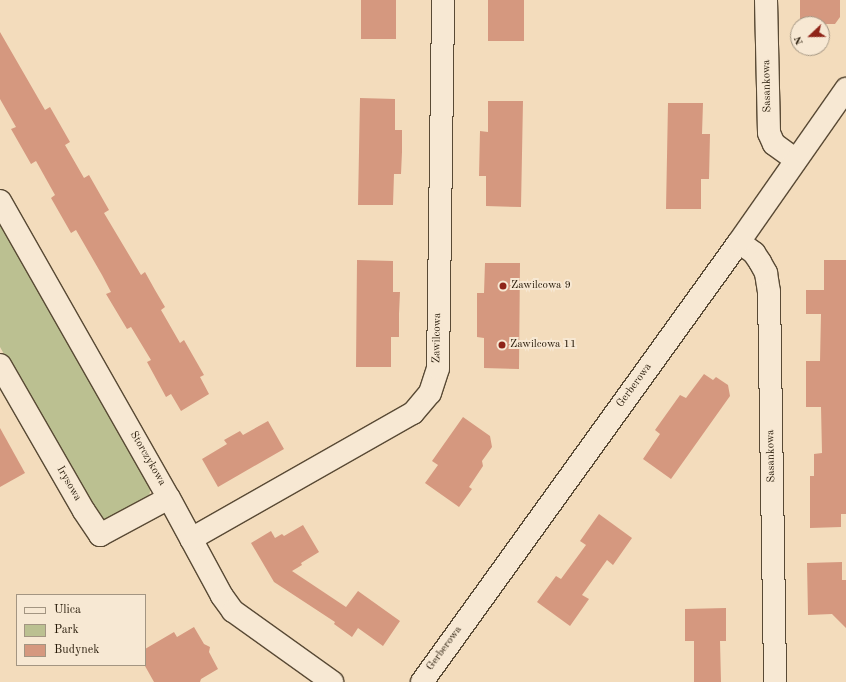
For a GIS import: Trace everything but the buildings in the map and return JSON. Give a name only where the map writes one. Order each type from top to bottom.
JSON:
[{"type":"street","name":"Zawilcowa","points":[[191,539],[413,413],[430,393],[438,368],[443,0]]},
{"type":"street","name":"Sasankowa","points":[[766,0],[769,133],[774,144],[796,160]]},
{"type":"street","name":"Gerberowa","points":[[422,682],[739,242],[846,89]]},
{"type":"street","name":"Storczykowa","points":[[0,201],[169,498],[212,578],[233,611],[332,682]]},
{"type":"street","name":"Sasankowa","points":[[739,242],[754,253],[760,262],[766,273],[769,292],[775,682]]},
{"type":"street","name":"Irysowa","points":[[0,365],[84,511],[100,534],[169,498]]},
{"type":"green space","points":[[0,223],[151,486],[148,502],[105,524],[96,517],[0,347]]},
{"type":"place","name":"Zawilcowa 9","points":[[503,286]]},
{"type":"place","name":"Zawilcowa 11","points":[[502,345]]}]
